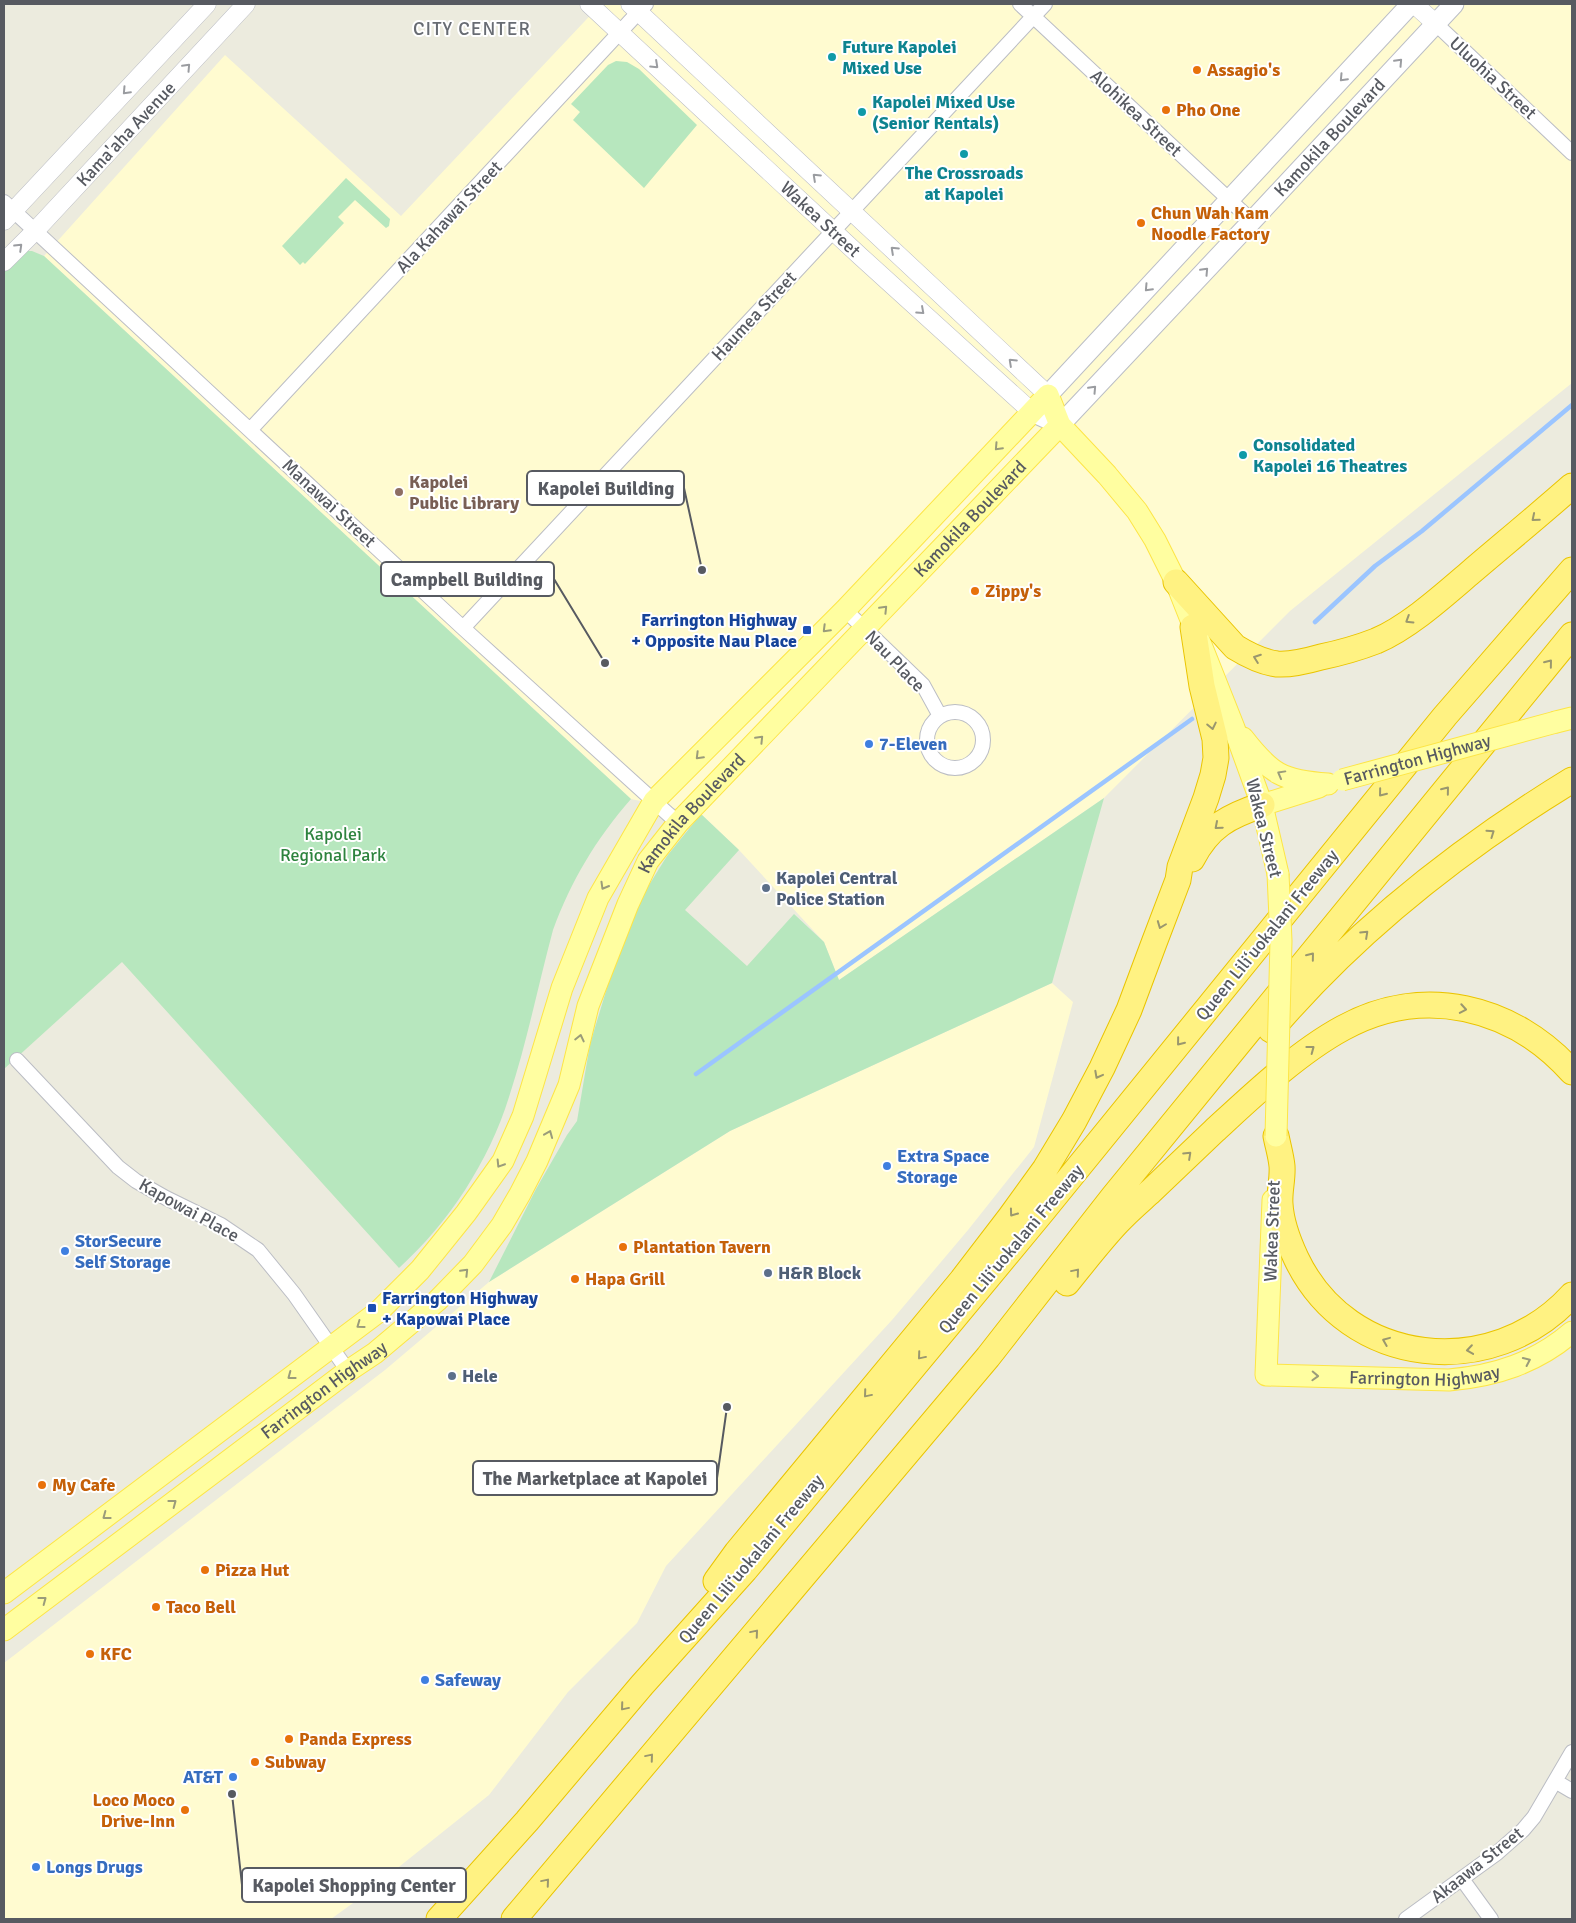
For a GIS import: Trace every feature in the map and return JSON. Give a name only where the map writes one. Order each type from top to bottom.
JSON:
[{"type":"highway","points":[[1176,582],[1234,648],[1258,660],[1277,664],[1293,664],[1345,652],[1377,640],[1414,618],[1455,586],[1572,486]]},
{"type":"highway","points":[[1445,716],[1519,615],[1572,551]]},
{"type":"highway","name":"Queen Liliʻuokalani Freeway","points":[[439,1919],[527,1821],[642,1685],[745,1570],[1042,1212],[1445,716],[1572,570]]},
{"type":"highway","points":[[642,1685],[736,1552],[962,1280],[1012,1216],[1045,1169],[1082,1106],[1129,1010],[1178,880],[1180,867],[1206,798],[1216,758],[1215,739],[1202,686],[1193,627]]},
{"type":"highway","points":[[514,1919],[988,1357],[1113,1197],[1572,635]]},
{"type":"highway","points":[[1113,1197],[1236,1071],[1324,972],[1376,924],[1488,834],[1572,780]]},
{"type":"highway","points":[[1178,880],[1203,841],[1219,824],[1233,815],[1262,805]]},
{"type":"highway","points":[[787,1595],[939,1437],[1118,1221],[1256,1092],[1327,1037],[1360,1019],[1396,1008],[1433,1005],[1452,1007],[1488,1015],[1521,1029],[1548,1048],[1572,1072]]},
{"type":"highway","points":[[1276,1136],[1282,1166],[1280,1204],[1289,1242],[1297,1260],[1313,1285],[1332,1307],[1364,1330],[1391,1343],[1419,1350],[1459,1352],[1478,1349],[1516,1337],[1533,1328],[1549,1317],[1572,1295]]},
{"type":"main road","name":"Kamokila Boulevard","points":[[536,1070],[562,988],[598,898],[654,801],[845,610],[1413,4]]},
{"type":"main road","name":"Kamokila Boulevard","points":[[569,1085],[588,1006],[628,904],[648,861],[678,823],[1060,425],[1454,4]]},
{"type":"main road","name":"Wakea Street","points":[[1048,395],[1060,425],[1107,475],[1137,511],[1155,540],[1176,582],[1234,728],[1262,805],[1278,874],[1281,941],[1276,1136],[1266,1375]]},
{"type":"main road","name":"Wakea Street","points":[[1032,412],[1060,425]]},
{"type":"main road","name":"Farrington Highway","points":[[1262,805],[1335,782],[1564,720]]},
{"type":"main road","points":[[1234,728],[1257,756],[1280,775],[1305,783],[1335,782]]},
{"type":"main road","name":"Farrington Highway","points":[[4,1593],[330,1346],[378,1312],[403,1289],[466,1213],[503,1161],[523,1116],[536,1070]]},
{"type":"main road","name":"Farrington Highway","points":[[4,1630],[403,1331],[438,1300],[473,1264],[502,1225],[549,1136],[569,1085]]},
{"type":"main road","name":"Farrington Highway","points":[[1266,1375],[1449,1380],[1469,1378],[1489,1375],[1528,1362],[1546,1352],[1572,1332]]},
{"type":"street","name":"Kama'aha Avenue","points":[[7,211],[207,4]]},
{"type":"street","name":"Kama'aha Avenue","points":[[4,262],[246,4]]},
{"type":"street","name":"Wakea Street","points":[[589,4],[833,231],[1032,412]]},
{"type":"street","name":"Alohikea Street","points":[[1020,4],[1252,221]]},
{"type":"street","name":"Haumea Street","points":[[463,628],[1045,4]]},
{"type":"street","name":"Uluohia Street","points":[[1413,4],[1572,153]]},
{"type":"street","name":"Wakea Street","points":[[638,6],[1048,395]]},
{"type":"street","name":"Ala Kahawai Street","points":[[251,429],[619,32],[638,6]]},
{"type":"street","name":"Manawai Street","points":[[7,211],[35,231],[251,429],[463,628],[678,823]]},
{"type":"street","name":"Nau Place","points":[[845,610],[923,685],[940,716]]},
{"type":"street","points":[[947,712],[960,712],[973,717],[979,723],[983,732],[982,750],[978,757],[964,767],[946,767],[932,756],[928,747],[928,730],[940,716],[947,712]]},
{"type":"street","name":"Kapowai Place","points":[[17,1060],[118,1167],[136,1181],[221,1225],[258,1250],[294,1294],[348,1371]]},
{"type":"street","name":"Akaawa Street","points":[[1406,1919],[1462,1879],[1523,1830],[1534,1817],[1572,1752]]},
{"type":"street","points":[[1555,1781],[1572,1790]]},
{"type":"street","points":[[1462,1879],[1491,1919]]},
{"type":"shaded area","points":[[601,4],[1572,4],[1572,383],[1290,611],[1104,798],[839,980],[824,942],[739,850],[701,814],[631,799],[44,256],[225,55],[401,216]]},
{"type":"shaded area","points":[[1052,983],[1073,1002],[1034,1147],[968,1230],[892,1320],[666,1566],[637,1623],[568,1692],[489,1795],[331,1919],[4,1919],[4,1663],[385,1370],[489,1282],[730,1131]]},
{"type":"green space","points":[[616,61],[627,62],[639,69],[697,125],[644,188],[573,120],[580,112],[571,104],[608,65]]},
{"type":"green space","points":[[346,178],[390,219],[389,226],[386,228],[355,200],[338,217],[344,223],[305,264],[303,262],[300,265],[282,246]]},
{"type":"green space","name":"Kapolei Regional Park","points":[[25,251],[32,251],[44,256],[631,799],[596,845],[576,878],[560,912],[553,930],[527,1035],[509,1097],[501,1121],[479,1167],[451,1211],[399,1268],[122,962],[4,1069],[4,263]]},
{"type":"green space","points":[[1104,798],[1052,983],[730,1131],[489,1282],[536,1189],[577,1121],[590,1044],[616,958],[641,898],[667,856],[701,814],[739,850],[685,910],[747,966],[794,914],[824,942],[839,980]]},
{"type":"waterway","points":[[1315,622],[1375,566],[1422,531],[1572,405]]},
{"type":"waterway","points":[[696,1074],[1192,719]]},
{"type":"place","name":"Future Kapolei Mixed Use","points":[[832,57]]},
{"type":"place","name":"Assagio's","points":[[1197,70]]},
{"type":"place","name":"Pho One","points":[[1166,110]]},
{"type":"place","name":"Kapolei Mixed Use (Senior Rentals)","points":[[862,112]]},
{"type":"place","name":"The Crossroads at Kapolei","points":[[964,154]]},
{"type":"place","name":"Chun Wah Kam Noodle Factory","points":[[1141,223]]},
{"type":"place","name":"Consolidated Kapolei 16 Theatres","points":[[1243,455]]},
{"type":"place","name":"Kapolei Public Library","points":[[399,492]]},
{"type":"place","name":"Kapolei Building","points":[[702,570]]},
{"type":"place","name":"Zippy's","points":[[975,591]]},
{"type":"place","name":"Farrington Highway + Opposite Nau Place","points":[[807,630]]},
{"type":"place","name":"Campbell Building","points":[[605,663]]},
{"type":"place","name":"7-Eleven","points":[[869,744]]},
{"type":"place","name":"Kapolei Central Police Station","points":[[766,888]]},
{"type":"place","name":"Extra Space Storage","points":[[887,1166]]},
{"type":"place","name":"Plantation Tavern","points":[[623,1247]]},
{"type":"place","name":"StorSecure Self Storage","points":[[65,1251]]},
{"type":"place","name":"H&R Block","points":[[768,1273]]},
{"type":"place","name":"Hapa Grill","points":[[575,1279]]},
{"type":"place","name":"Farrington Highway + Kapowai Place","points":[[372,1308]]},
{"type":"place","name":"Hele","points":[[452,1376]]},
{"type":"place","name":"The Marketplace at Kapolei","points":[[727,1407]]},
{"type":"place","name":"My Cafe","points":[[42,1485]]},
{"type":"place","name":"Pizza Hut","points":[[205,1570]]},
{"type":"place","name":"Taco Bell","points":[[156,1607]]},
{"type":"place","name":"KFC","points":[[90,1654]]},
{"type":"place","name":"Safeway","points":[[425,1680]]},
{"type":"place","name":"Panda Express","points":[[289,1739]]},
{"type":"place","name":"Subway","points":[[255,1762]]},
{"type":"place","name":"AT&T","points":[[233,1777]]},
{"type":"place","name":"Kapolei Shopping Center","points":[[232,1794]]},
{"type":"place","name":"Loco Moco Drive-Inn","points":[[185,1810]]},
{"type":"place","name":"Longs Drugs","points":[[36,1867]]},
{"type":"district","name":"CITY CENTER","points":[[472,29]]}]
